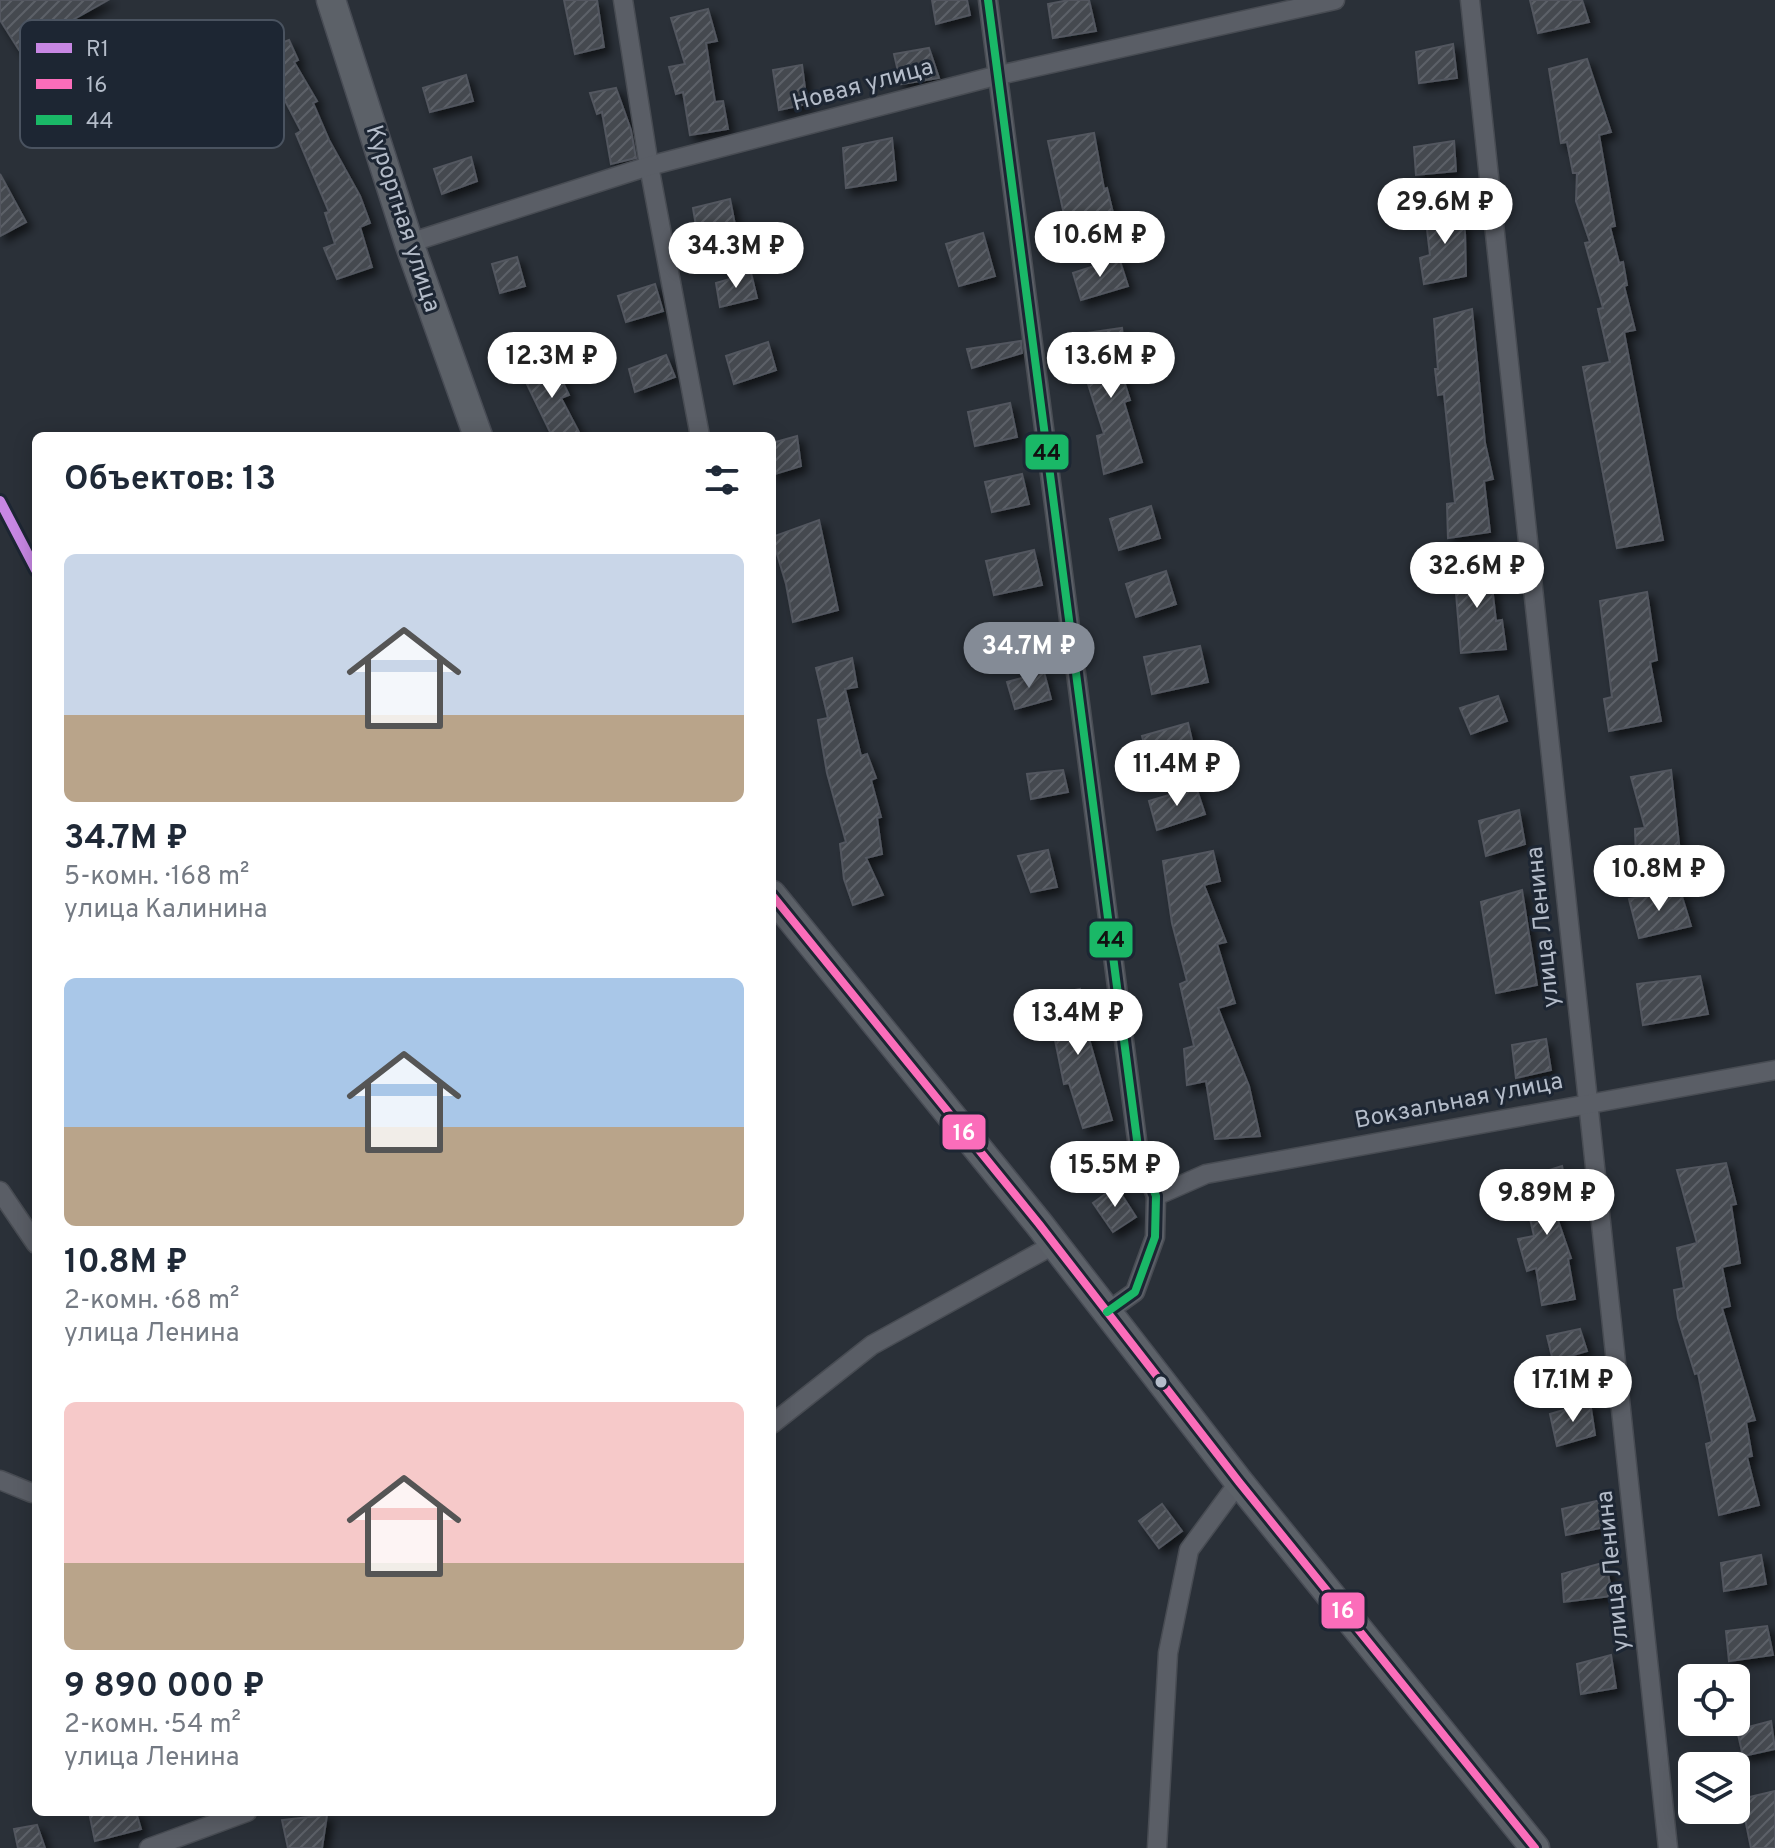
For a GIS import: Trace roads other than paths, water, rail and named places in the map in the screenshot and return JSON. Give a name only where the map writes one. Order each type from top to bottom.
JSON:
[{"type":"main road","name":"Курортная улица","points":[[331,0],[409,243],[477,432]]},
{"type":"main road","points":[[776,900],[1055,1244],[1239,1482],[1535,1848]]},
{"type":"street","points":[[623,0],[649,166],[699,432]]},
{"type":"street","points":[[988,0],[995,76],[1139,1155],[1156,1196],[1155,1237],[1135,1292],[1107,1312]]},
{"type":"street","name":"Новая улица","points":[[409,243],[649,166],[995,76],[1335,0]]},
{"type":"street","name":"улица Ленина","points":[[1470,0],[1668,1848]]},
{"type":"street","name":"Вокзальная улица","points":[[1156,1196],[1206,1174],[1775,1070]]},
{"type":"street","points":[[0,1191],[32,1238]]},
{"type":"street","points":[[776,1421],[872,1345],[1055,1244]]},
{"type":"street","points":[[0,1480],[32,1493]]},
{"type":"street","points":[[1157,1848],[1168,1653],[1189,1550],[1239,1482]]},
{"type":"street","points":[[149,1848],[236,1816]]}]
